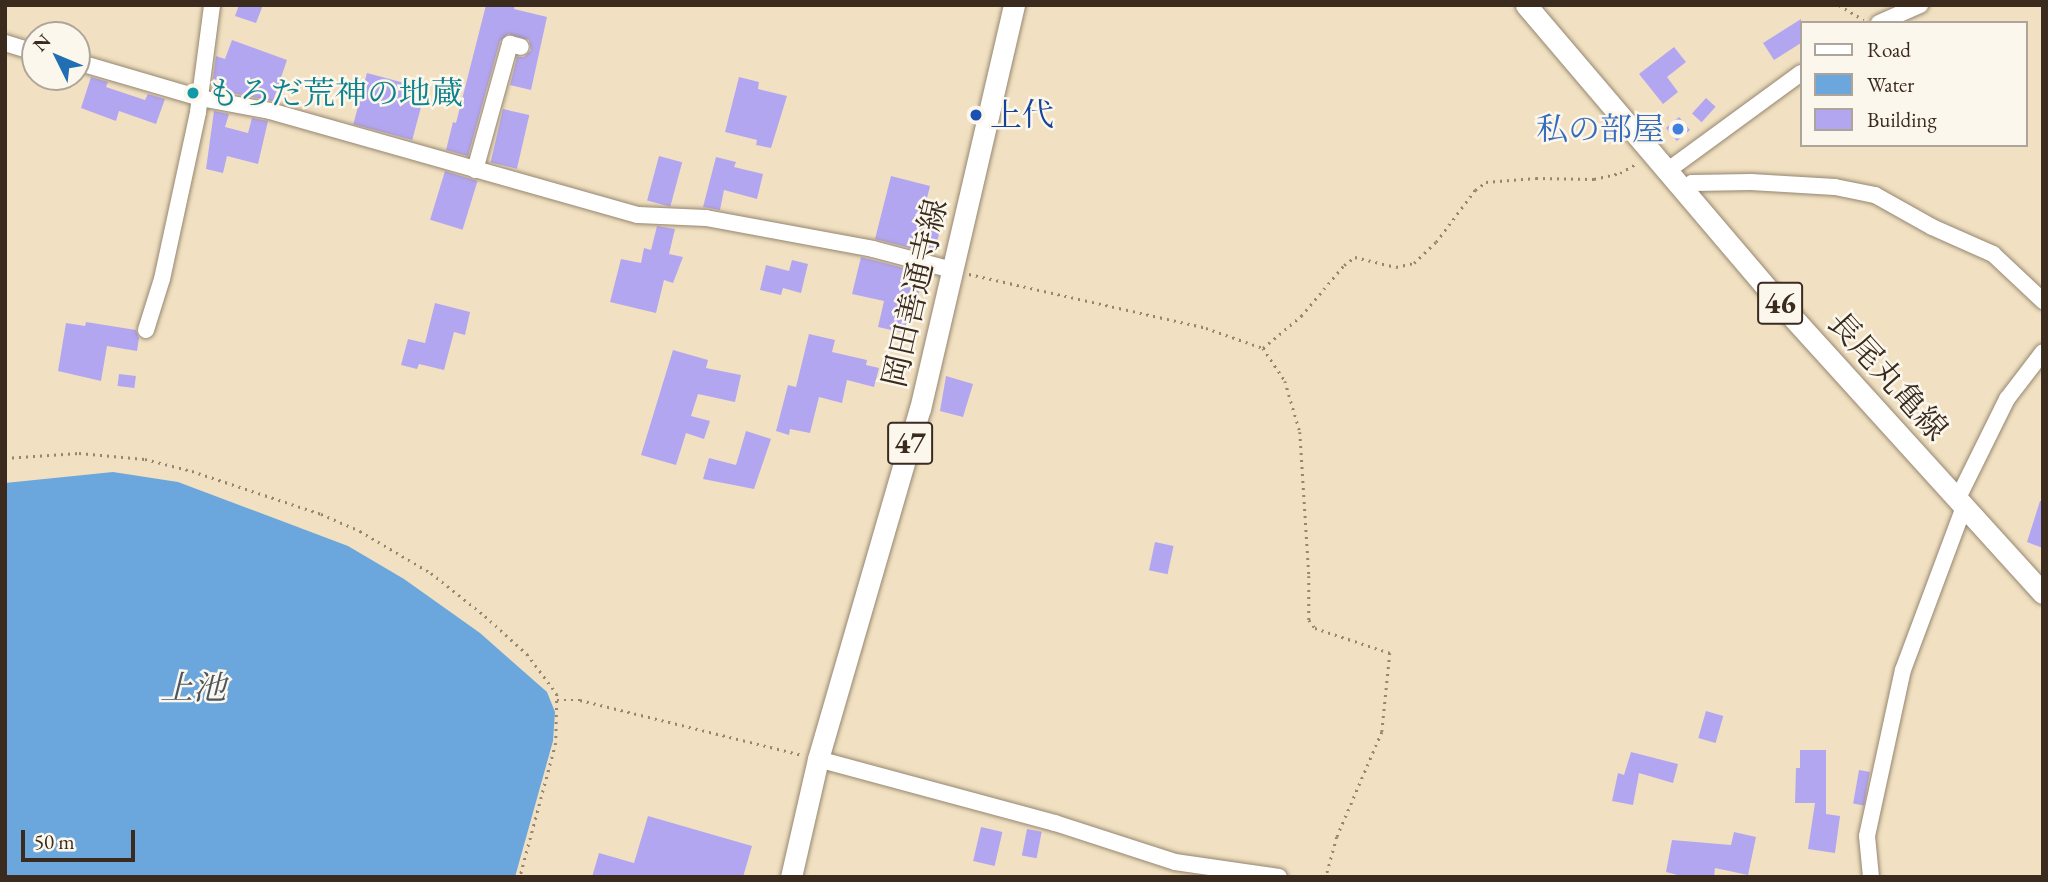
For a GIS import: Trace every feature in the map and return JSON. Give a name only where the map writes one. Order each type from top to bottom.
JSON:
[{"type":"main road","name":"岡田善通寺線","points":[[791,877],[818,759],[920,409],[1014,5]]},
{"type":"main road","name":"長尾丸亀線","points":[[1526,5],[1683,191],[2043,593]]},
{"type":"street","points":[[146,330],[162,279],[200,98],[212,5]]},
{"type":"street","points":[[1884,21],[1920,5]]},
{"type":"street","points":[[475,170],[510,44]]},
{"type":"street","points":[[91,66],[200,98],[270,111],[638,215],[706,218],[873,249],[952,270]]},
{"type":"street","points":[[1668,172],[1800,74]]},
{"type":"street","points":[[1683,191],[1692,183],[1751,182],[1835,187],[1875,195],[1932,226],[1993,254],[2043,301]]},
{"type":"street","points":[[1871,877],[1867,836],[1903,670],[1961,503],[2007,399],[2043,352]]},
{"type":"street","points":[[818,759],[1055,823],[1175,862],[1279,877]]},
{"type":"path","points":[[1839,5],[1867,21]]},
{"type":"path","points":[[1263,348],[1301,316],[1344,265],[1355,257],[1396,267],[1414,263],[1436,242],[1475,190],[1486,182],[1536,178],[1594,179],[1620,173],[1653,154]]},
{"type":"path","points":[[952,270],[1206,328],[1263,348],[1285,381],[1300,432],[1309,576],[1309,620],[1315,628],[1390,653],[1390,680],[1382,732],[1337,837],[1325,877]]},
{"type":"path","points":[[5,458],[79,453],[145,460],[229,484],[360,531],[431,573],[485,616],[544,674],[557,700],[556,743],[520,877]]},
{"type":"path","points":[[557,700],[580,701],[818,759]]},
{"type":"water","name":"上池","points":[[113,472],[178,482],[348,546],[404,579],[480,633],[547,692],[555,712],[553,741],[515,877],[5,877],[5,483]]},
{"type":"building","points":[[239,5],[263,5],[256,23],[235,16]]},
{"type":"building","points":[[486,5],[515,5],[514,9],[547,17],[531,90],[510,85],[517,57],[524,57],[531,50],[529,40],[508,34],[500,41],[468,156],[446,150],[453,122],[456,123]]},
{"type":"building","points":[[1801,19],[1800,44],[1774,60],[1763,43]]},
{"type":"building","points":[[232,40],[287,60],[273,101],[217,90],[220,81],[213,79],[216,56],[225,59]]},
{"type":"building","points":[[1674,47],[1686,62],[1667,77],[1678,92],[1663,104],[1639,74]]},
{"type":"building","points":[[367,73],[426,89],[412,140],[353,124]]},
{"type":"building","points":[[91,77],[108,82],[106,87],[145,100],[148,94],[165,99],[156,124],[119,111],[116,121],[81,108],[86,91],[91,91]]},
{"type":"building","points":[[739,77],[759,82],[758,89],[787,96],[771,148],[756,145],[757,140],[725,132]]},
{"type":"building","points":[[1706,98],[1716,107],[1702,122],[1692,114]]},
{"type":"building","points":[[503,109],[529,115],[517,169],[491,163]]},
{"type":"building","points":[[214,111],[229,114],[225,127],[248,133],[252,118],[268,121],[258,164],[227,156],[223,173],[206,169]]},
{"type":"building","name":"私の部屋","points":[[1679,117],[1690,130],[1677,141],[1666,128]]},
{"type":"building","points":[[659,156],[682,162],[670,207],[647,200]]},
{"type":"building","points":[[716,157],[736,162],[734,167],[763,174],[757,199],[724,190],[720,210],[703,207]]},
{"type":"building","points":[[445,171],[478,181],[463,230],[430,220]]},
{"type":"building","points":[[891,176],[930,186],[927,198],[922,197],[915,224],[940,230],[934,254],[875,239]]},
{"type":"building","points":[[657,226],[675,229],[669,254],[683,257],[673,283],[664,280],[656,313],[610,302],[621,259],[641,263],[644,248],[651,250]]},
{"type":"building","points":[[861,257],[923,273],[917,302],[913,300],[905,333],[878,327],[884,301],[852,294]]},
{"type":"building","points":[[792,260],[808,264],[801,293],[783,288],[781,295],[760,290],[766,265],[789,271]]},
{"type":"building","points":[[435,303],[470,312],[465,335],[454,332],[444,370],[419,364],[417,369],[401,365],[408,339],[425,343]]},
{"type":"building","points":[[86,322],[136,330],[139,338],[137,351],[107,346],[101,381],[58,371],[66,323],[85,326]]},
{"type":"building","points":[[809,334],[835,340],[832,352],[867,360],[866,365],[879,368],[874,387],[847,380],[842,403],[819,397],[810,433],[790,429],[789,435],[776,431],[788,385],[796,387]]},
{"type":"building","points":[[673,350],[708,360],[706,368],[741,375],[735,402],[698,394],[691,416],[710,421],[704,439],[686,433],[676,465],[641,455]]},
{"type":"building","points":[[119,374],[136,376],[134,388],[118,386]]},
{"type":"building","points":[[946,376],[973,384],[963,417],[940,411]]},
{"type":"building","points":[[746,431],[771,439],[754,489],[703,479],[709,458],[736,465]]},
{"type":"building","points":[[2040,501],[2043,501],[2043,548],[2027,542]]},
{"type":"building","points":[[1155,542],[1174,546],[1168,574],[1149,570]]},
{"type":"building","points":[[1706,711],[1723,716],[1716,743],[1698,738]]},
{"type":"building","points":[[1800,750],[1826,750],[1826,814],[1840,816],[1835,853],[1808,849],[1815,803],[1795,803],[1796,768],[1800,768]]},
{"type":"building","points":[[1631,752],[1678,764],[1673,783],[1639,773],[1633,805],[1612,801],[1618,773],[1624,775]]},
{"type":"building","points":[[1859,770],[1870,772],[1864,805],[1853,803]]},
{"type":"building","points":[[648,816],[752,846],[743,877],[592,877],[599,853],[634,863]]},
{"type":"building","points":[[981,827],[1002,832],[995,866],[973,861]]},
{"type":"building","points":[[1027,829],[1042,832],[1037,858],[1022,856]]},
{"type":"building","points":[[1734,832],[1756,837],[1748,875],[1715,868],[1714,877],[1685,877],[1666,872],[1672,840],[1731,845]]},
{"type":"place","name":"もろだ荒神の地蔵","points":[[193,93]]},
{"type":"place","name":"上代","points":[[976,115]]},
{"type":"place","name":"私の部屋","points":[[1678,129]]}]
